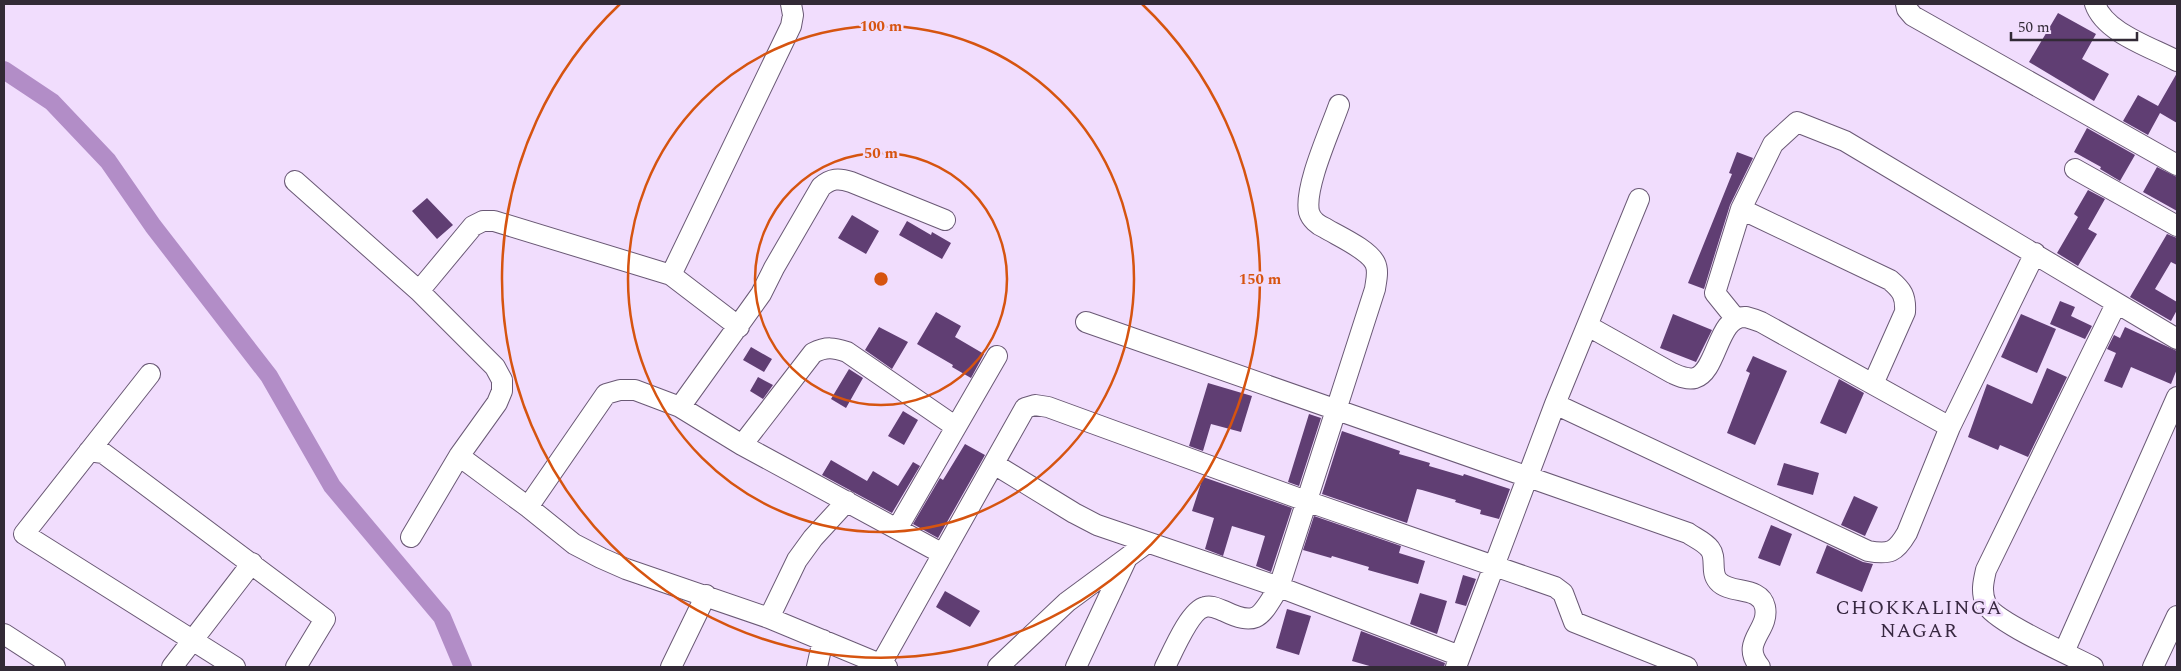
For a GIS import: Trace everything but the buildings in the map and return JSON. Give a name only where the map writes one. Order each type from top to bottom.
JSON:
[{"type":"street","points":[[671,275],[791,26],[793,15],[791,4]]},
{"type":"street","points":[[1906,4],[1906,9],[1913,16],[2177,165]]},
{"type":"street","points":[[2096,4],[2098,13],[2109,25],[2177,60]]},
{"type":"street","points":[[1165,667],[1188,623],[1197,612],[1205,607],[1216,607],[1237,618],[1247,620],[1261,615],[1279,587],[1337,410],[1377,277],[1376,264],[1368,254],[1318,224],[1310,215],[1308,203],[1310,187],[1339,105]]},
{"type":"street","points":[[1736,320],[1715,293],[1741,209],[1773,144],[1797,122],[1845,141],[2177,339]]},
{"type":"street","points":[[2076,169],[2177,226]]},
{"type":"street","points":[[680,407],[761,294],[821,187],[829,180],[841,179],[851,182],[945,220]]},
{"type":"street","points":[[295,181],[419,291],[495,367],[502,380],[502,391],[497,403],[459,456],[411,537]]},
{"type":"street","points":[[994,464],[1097,525],[1279,587],[1458,661],[1555,404],[1639,199]]},
{"type":"street","points":[[1741,209],[1890,280],[1902,290],[1906,301],[1905,312],[1873,384]]},
{"type":"street","points":[[419,291],[473,226],[484,221],[511,226],[671,275],[739,327]]},
{"type":"street","points":[[1555,404],[1868,551],[1882,554],[1892,551],[1899,546],[1906,533],[1950,427],[2035,253]]},
{"type":"street","points":[[2093,667],[2003,621],[1987,606],[1982,588],[1986,570],[2116,304]]},
{"type":"street","points":[[1588,326],[1672,373],[1685,378],[1696,378],[1705,371],[1726,328],[1736,320],[1745,317],[1761,322],[1950,427]]},
{"type":"street","points":[[1086,322],[1688,533],[1710,548],[1714,555],[1714,573],[1717,581],[1724,586],[1754,594],[1763,600],[1766,610],[1765,618],[1754,640],[1752,650],[1754,660],[1760,667]]},
{"type":"street","points":[[742,445],[814,353],[824,348],[834,348],[848,352],[956,427]]},
{"type":"street","points":[[897,528],[998,356]]},
{"type":"street","points":[[150,374],[24,534],[234,667]]},
{"type":"street","points":[[528,507],[606,394],[620,390],[635,390],[680,407],[742,445],[944,554]]},
{"type":"street","points":[[2064,652],[2177,397]]},
{"type":"street","points":[[459,456],[574,544],[601,558],[626,569],[769,618],[884,666],[1025,408],[1035,405],[1048,407],[1306,501],[1555,587],[1563,593],[1574,622],[1582,627],[1687,667]]},
{"type":"street","points":[[89,451],[103,453],[325,619],[296,667]]},
{"type":"street","points":[[769,618],[797,560],[813,538],[847,502]]},
{"type":"street","points":[[998,667],[1067,602],[1147,542]]},
{"type":"street","points":[[1076,667],[1127,557]]},
{"type":"street","points":[[172,667],[252,563]]},
{"type":"street","points":[[670,667],[706,596]]},
{"type":"street","points":[[2153,667],[2177,616]]},
{"type":"street","points":[[4,634],[55,667]]},
{"type":"street","points":[[818,667],[823,640]]},
{"type":"waterway","points":[[4,70],[52,102],[108,161],[153,226],[269,376],[332,486],[442,617],[463,667]]},
{"type":"district","name":"CHOKKALINGA NAGAR","points":[[1919,618]]}]
